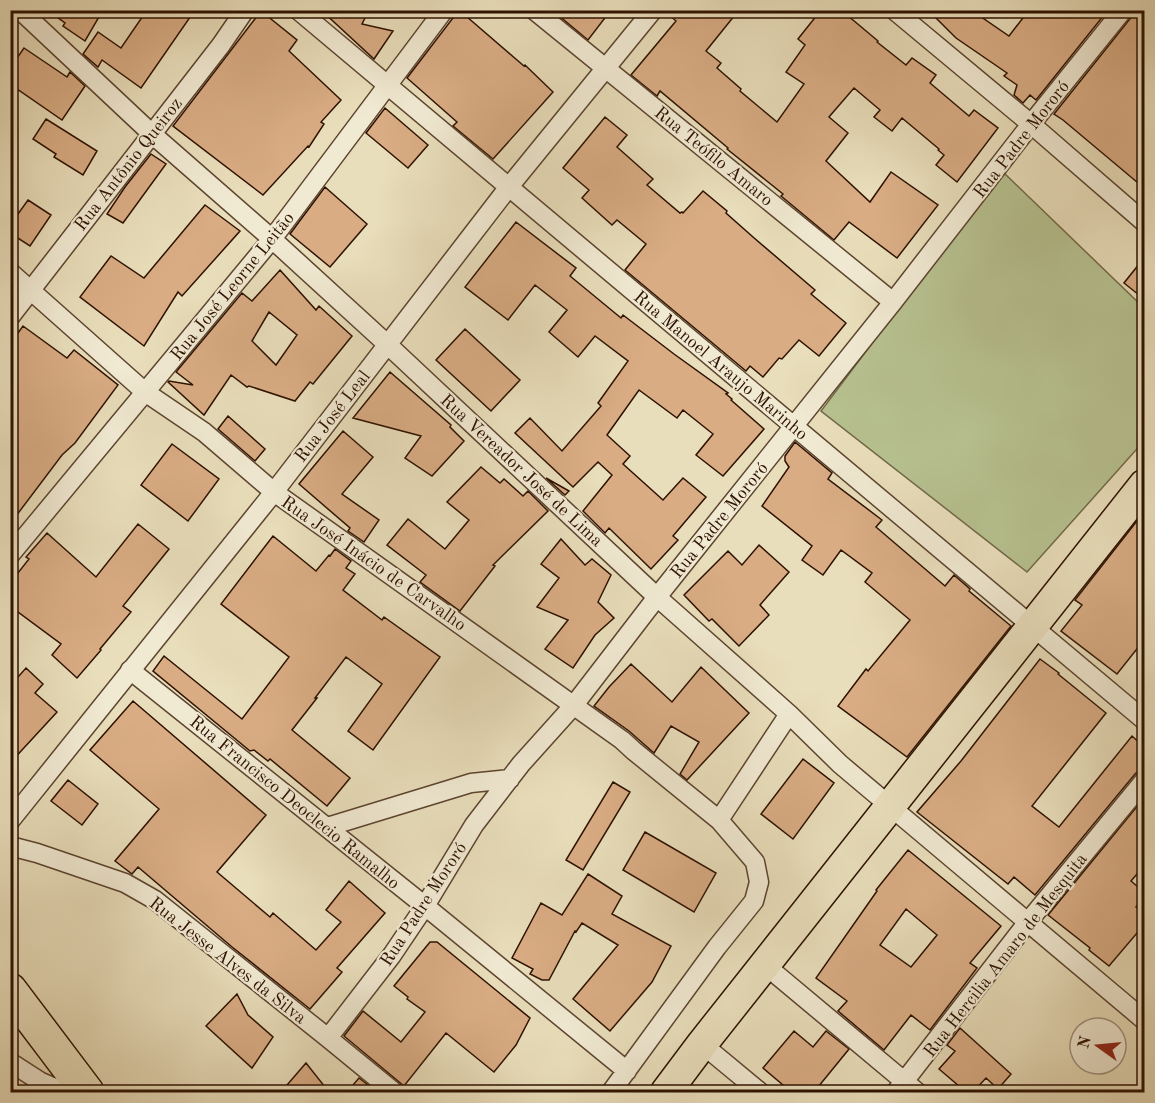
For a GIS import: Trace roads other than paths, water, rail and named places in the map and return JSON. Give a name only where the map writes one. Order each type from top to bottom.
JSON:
[{"type":"highway","points":[[10,990],[87,1092]]},
{"type":"main road","points":[[666,1092],[1144,485]]},
{"type":"street","name":"Rua Vereador José de Lima","points":[[20,10],[152,134],[388,345],[657,597],[789,714],[840,764],[1144,1020]]},
{"type":"street","name":"Rua Antônio Queiroz","points":[[10,316],[221,45],[245,10]]},
{"type":"street","name":"Rua Manoel Araujo Marinho","points":[[298,10],[1144,720]]},
{"type":"street","name":"Rua José Leorne Leitão","points":[[10,555],[272,239],[444,10]]},
{"type":"street","name":"Rua Teófilo Amaro","points":[[534,10],[893,302]]},
{"type":"street","name":"Rua José Leal","points":[[10,821],[274,492],[508,188],[652,10]]},
{"type":"street","points":[[894,10],[1144,222]]},
{"type":"street","name":"Rua Padre Mororó","points":[[328,1038],[374,979],[425,906],[474,825],[521,764],[574,705],[657,597],[1123,10]]},
{"type":"street","name":"Rua José Inácio de Carvalho","points":[[10,272],[146,392],[204,432],[274,492],[622,740],[719,820],[755,862],[759,882],[754,901],[717,947],[611,1092]]},
{"type":"street","name":"Rua Francisco Deoclecio Ramalho","points":[[130,670],[627,1071]]},
{"type":"street","points":[[719,820],[789,714]]},
{"type":"street","points":[[327,827],[471,783],[510,779]]},
{"type":"street","name":"Rua Hercilia Amaro de Mesquita","points":[[906,1089],[1028,923],[1144,781]]},
{"type":"street","name":"Rua Jesse Alves da Silva","points":[[10,846],[37,853],[125,884],[155,900],[394,1092]]},
{"type":"street","points":[[765,965],[906,1089]]},
{"type":"street","points":[[702,1044],[760,1092]]},
{"type":"street","points":[[10,1062],[41,1082],[64,1092]]}]
